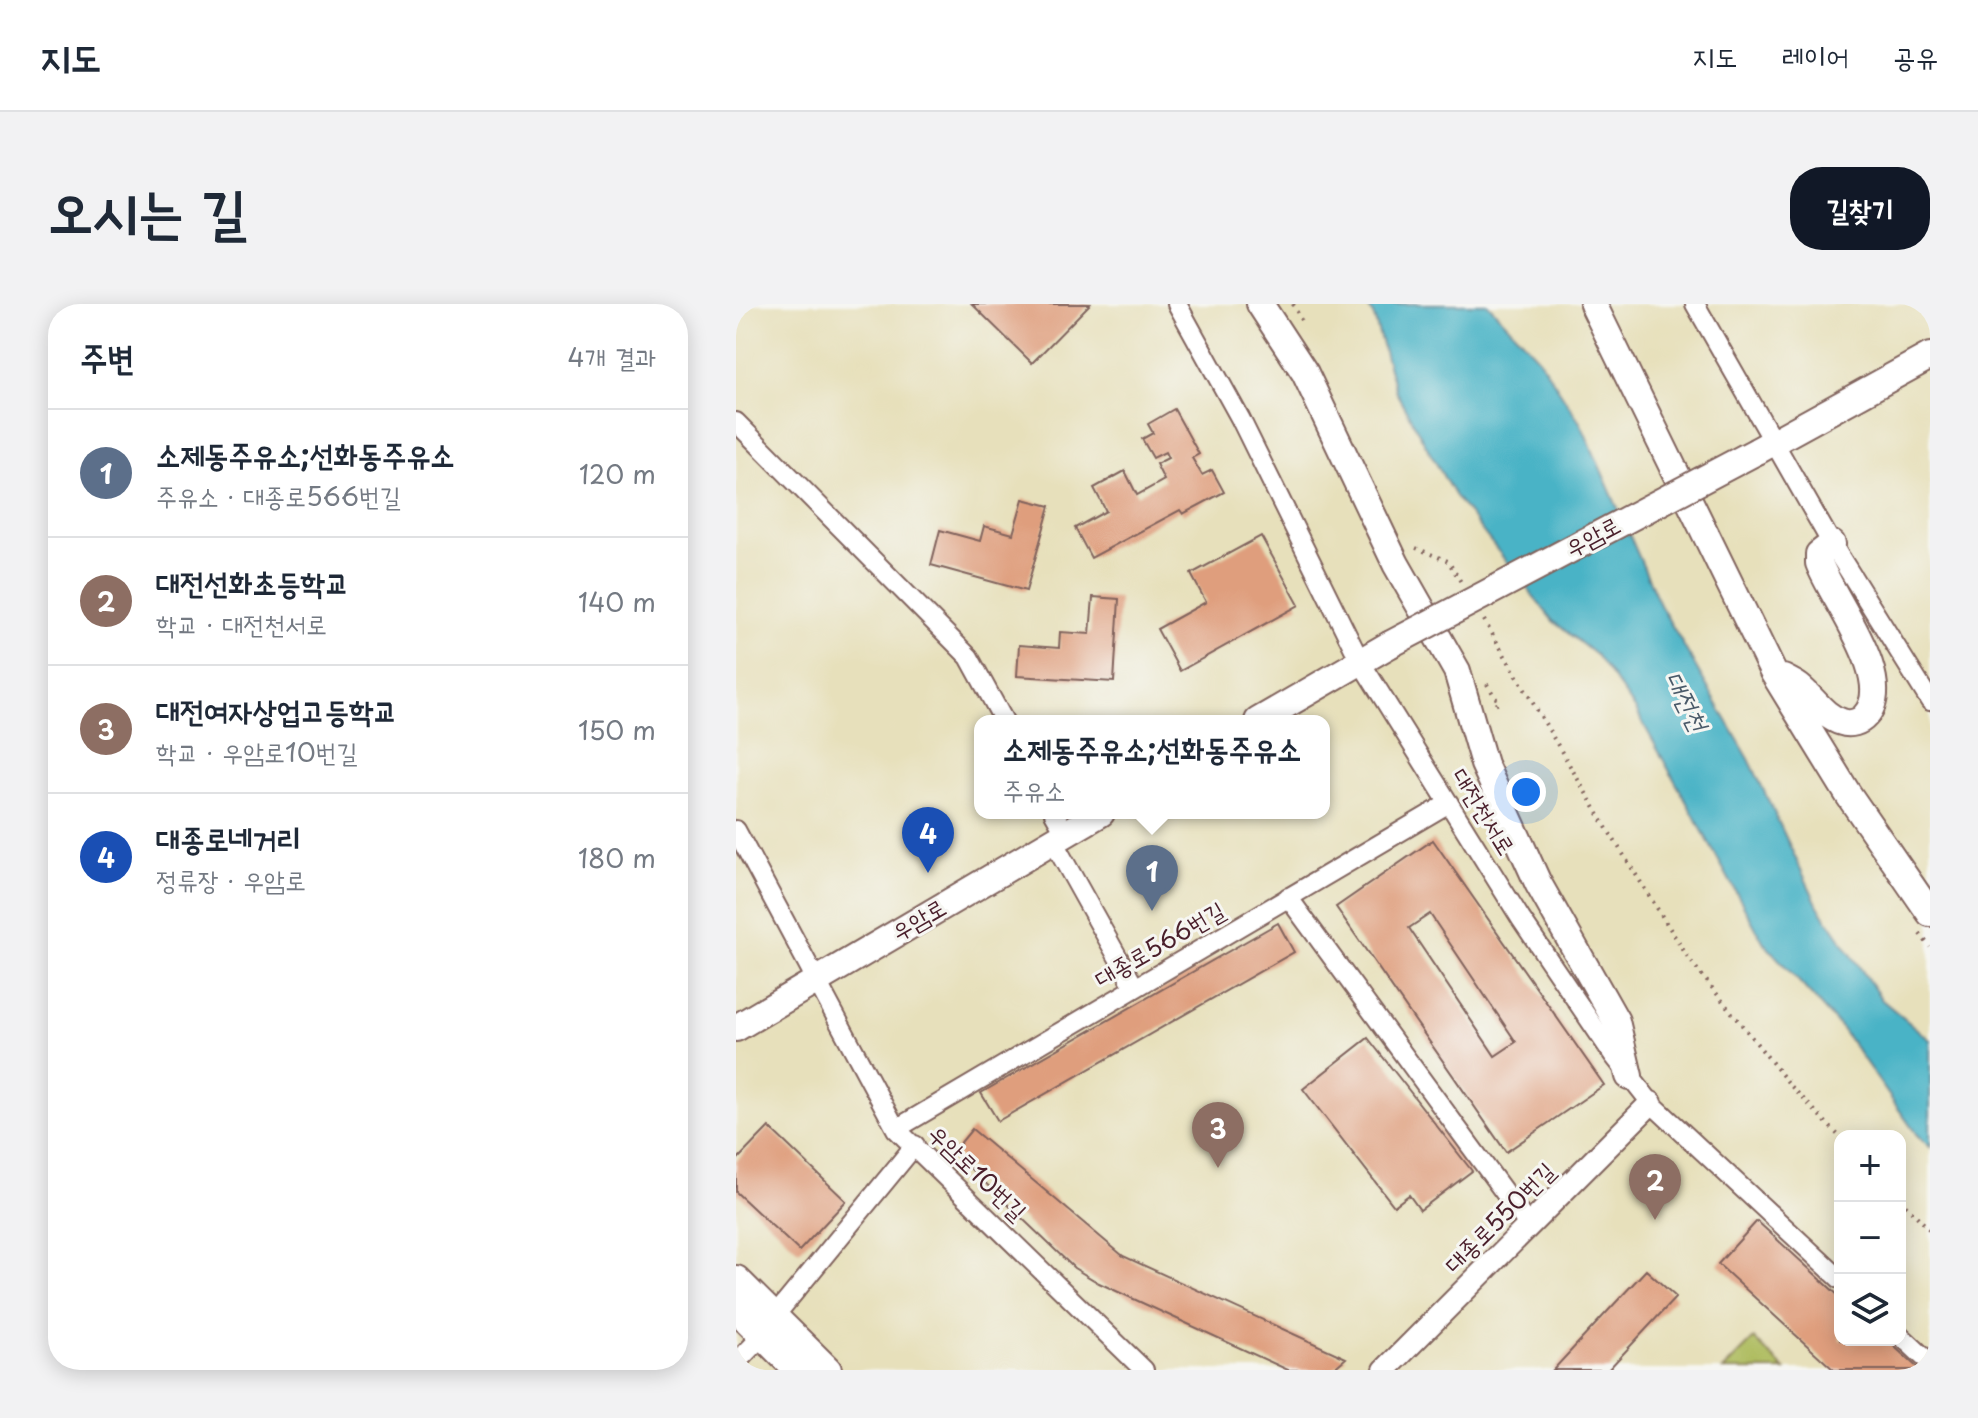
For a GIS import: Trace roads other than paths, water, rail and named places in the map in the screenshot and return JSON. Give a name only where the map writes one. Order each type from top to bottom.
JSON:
[{"type":"main road","points":[[1242,304],[1305,373]]},
{"type":"main road","points":[[1260,304],[1305,373],[1396,564],[1457,671],[1484,764],[1538,883],[1616,1021],[1629,1076]]},
{"type":"main road","points":[[1593,304],[1773,672],[1848,794],[1930,913]]},
{"type":"main road","name":"우암로","points":[[1268,715],[1389,645],[1930,356]]},
{"type":"main road","points":[[1773,672],[1799,687],[1823,711],[1843,723],[1857,722],[1866,715],[1873,702],[1871,665],[1819,563],[1819,554],[1832,544]]},
{"type":"main road","name":"우암로","points":[[736,1028],[1058,829],[1085,819]]},
{"type":"main road","points":[[1891,858],[1930,888]]},
{"type":"main road","points":[[736,1280],[798,1370]]},
{"type":"main road","points":[[736,1308],[768,1326],[827,1370]]},
{"type":"street","name":"대전천서로","points":[[1177,304],[1240,418],[1360,661],[1521,919],[1651,1103],[1835,1274]]},
{"type":"street","points":[[1695,304],[1766,446],[1832,544],[1930,701]]},
{"type":"street","points":[[736,422],[969,657],[1001,715]]},
{"type":"street","name":"대종로566번길","points":[[896,1129],[1449,803]]},
{"type":"street","points":[[1058,829],[1135,988]]},
{"type":"street","name":"우암로10번길","points":[[736,830],[896,1129],[1144,1370]]},
{"type":"street","points":[[1288,897],[1529,1226]]},
{"type":"street","name":"대종로550번길","points":[[1385,1370],[1651,1103]]},
{"type":"street","points":[[736,1363],[915,1145]]},
{"type":"street","points":[[1906,1341],[1930,1363]]},
{"type":"water","name":"대전천","points":[[1366,304],[1488,304],[1537,356],[1581,424],[1660,605],[1749,759],[1818,906],[1882,1000],[1930,1040],[1930,1147],[1917,1135],[1842,1029],[1764,943],[1636,710],[1597,656],[1553,621],[1454,495],[1396,392],[1373,314]]},
{"type":"place","name":"대종로네거리","points":[[928,873]]},
{"type":"place","name":"소제동주유소;선화동주유소","points":[[1152,911]]},
{"type":"place","name":"대전여자상업고등학교","points":[[1218,1168]]},
{"type":"place","name":"대전선화초등학교","points":[[1655,1220]]}]
